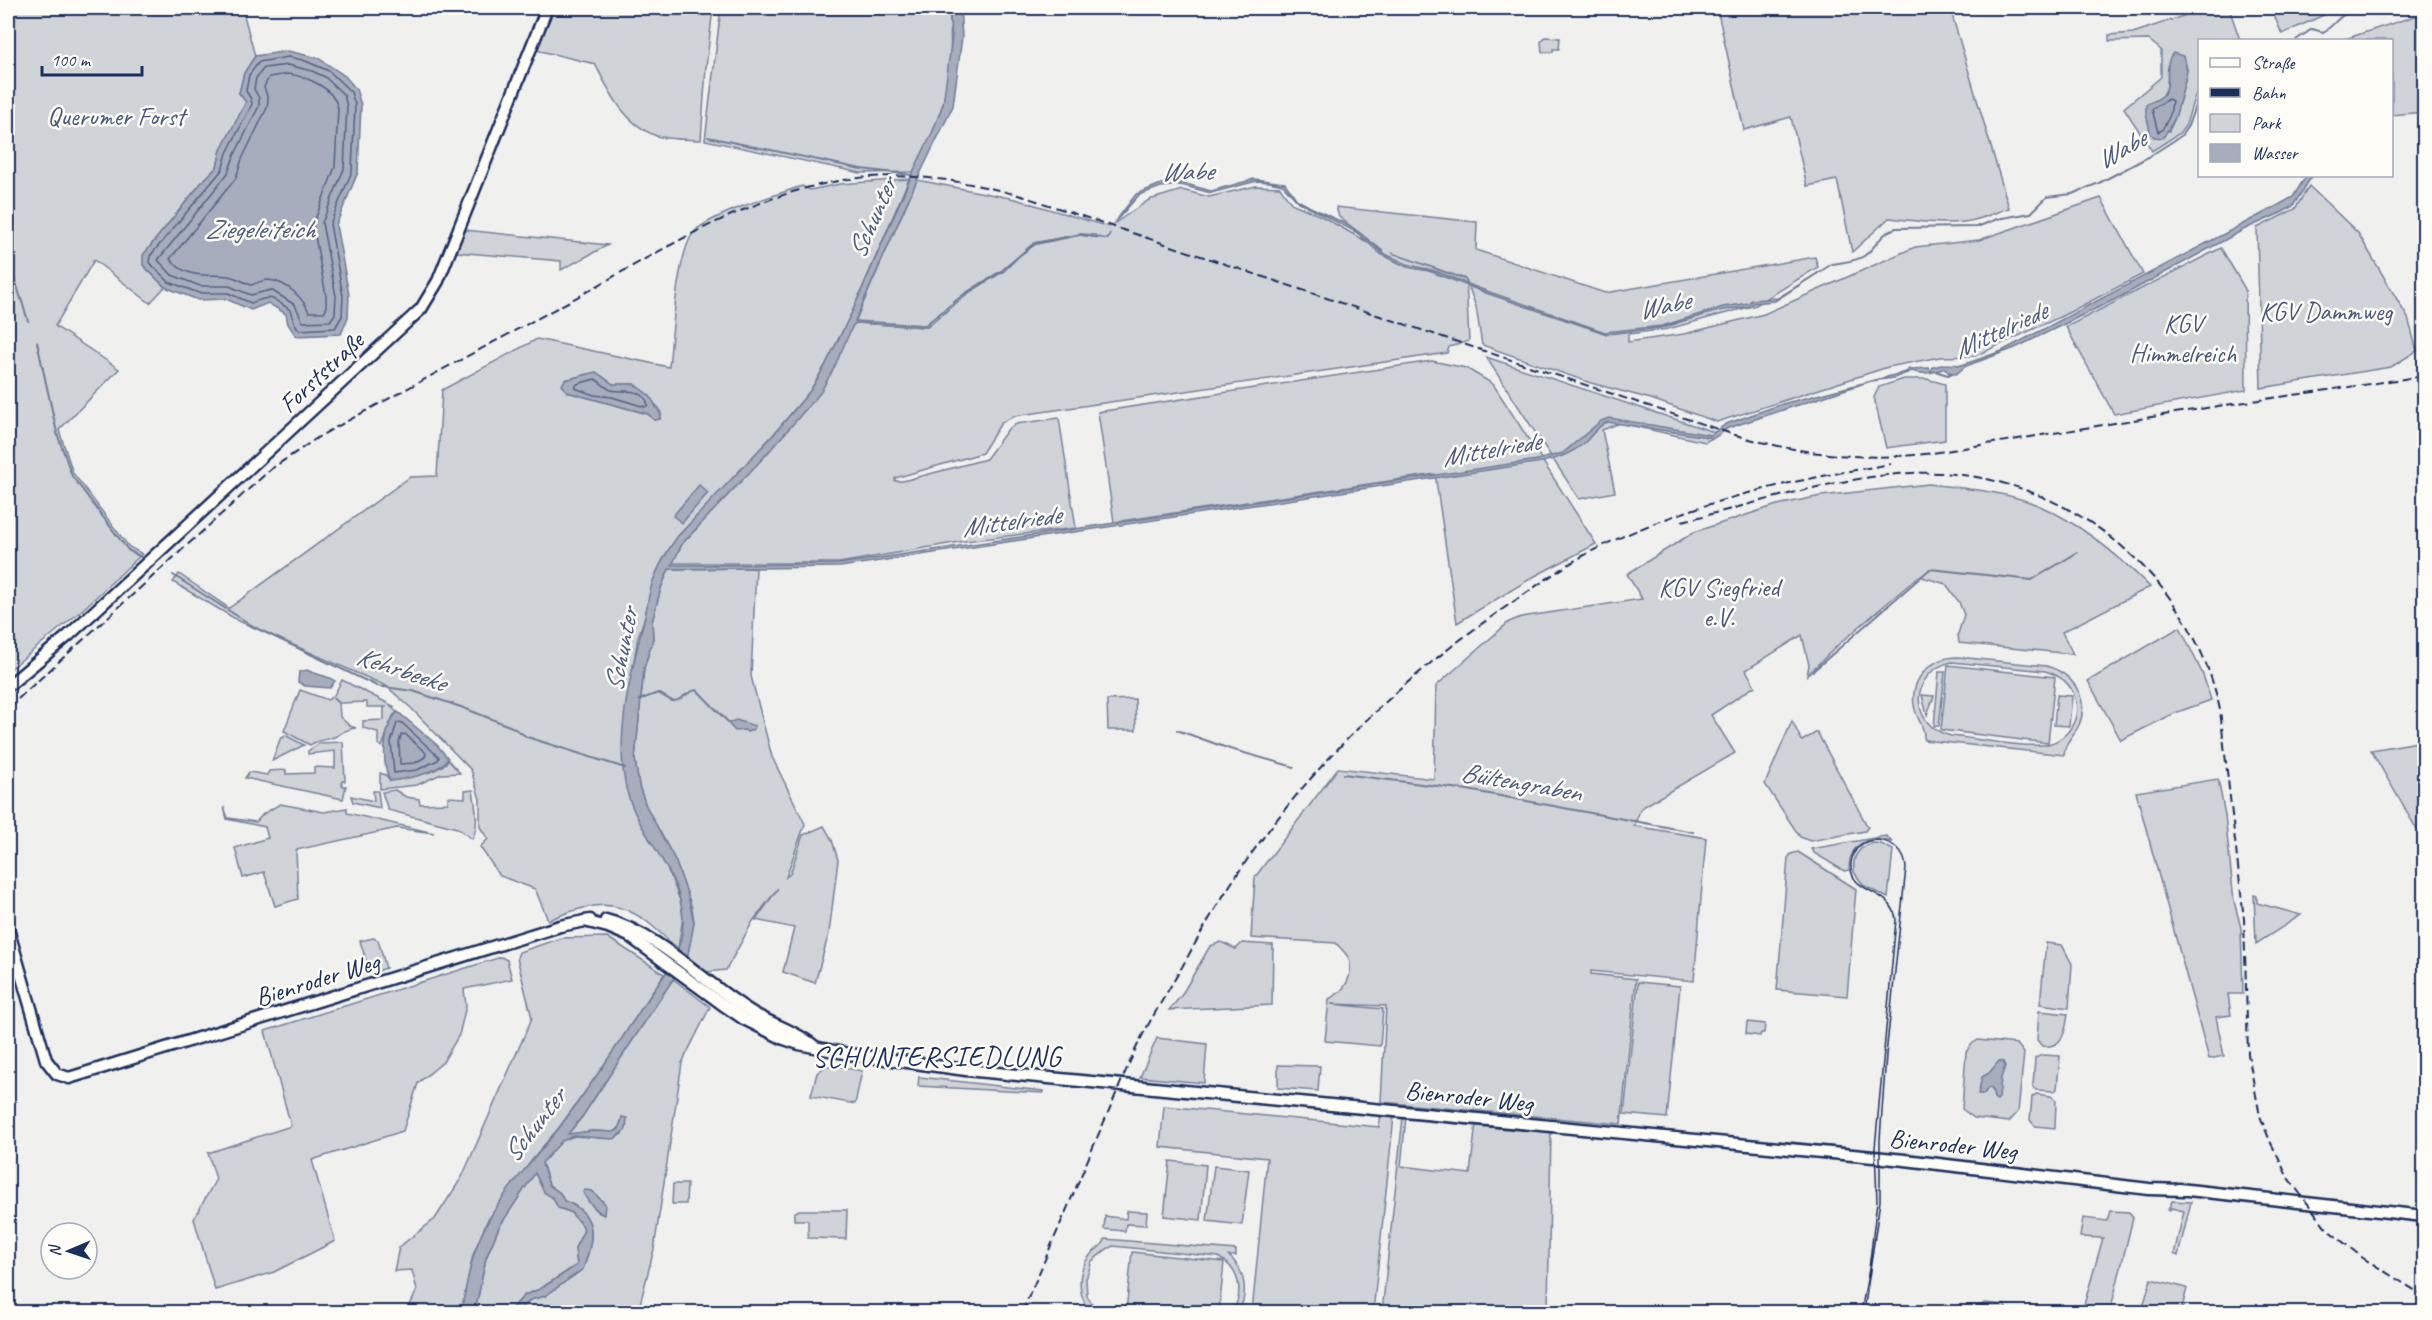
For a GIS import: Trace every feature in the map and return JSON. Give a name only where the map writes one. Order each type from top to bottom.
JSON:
[{"type":"main road","name":"Forststraße","points":[[8,686],[69,635],[421,309],[438,281],[547,8]]},
{"type":"main road","name":"Bienroder Weg","points":[[8,929],[46,1060],[52,1070],[63,1077],[79,1077],[558,926],[584,921],[619,931],[656,949],[696,979],[722,1004],[767,1031],[799,1044],[849,1054],[966,1070],[1905,1160],[2149,1189],[2184,1190],[2424,1216]]},
{"type":"green space","name":"Querumer Forst","points":[[8,8],[242,8],[255,56],[244,73],[239,93],[246,102],[221,150],[217,167],[152,244],[143,265],[165,287],[150,303],[94,260],[55,326],[119,369],[59,430],[73,473],[129,547],[142,554],[81,611],[8,671]]},
{"type":"green space","points":[[553,8],[713,8],[701,140],[665,138],[643,129],[618,105],[595,64],[536,50]]},
{"type":"green space","points":[[721,8],[949,8],[950,56],[946,92],[930,139],[913,172],[861,173],[705,140]]},
{"type":"green space","points":[[1717,8],[1950,8],[2009,208],[1978,219],[1957,223],[1889,218],[1852,252],[1837,180],[1807,186],[1791,117],[1744,130]]},
{"type":"green space","points":[[2191,8],[2229,8],[2240,39],[2198,39],[2198,89],[2186,125],[2180,133],[2152,151],[2124,108],[2161,77],[2161,50],[2149,40],[2109,41],[2109,35],[2133,33],[2189,14]],"holes":[[[2185,60],[2187,70],[2169,131],[2149,126],[2156,100],[2163,96],[2167,87],[2168,65]]]},
{"type":"green space","points":[[2271,8],[2339,8],[2282,34]]},
{"type":"green space","points":[[2424,13],[2424,112],[2393,115],[2393,39],[2345,39]]},
{"type":"green space","points":[[1545,37],[1560,38],[1559,49],[1553,49],[1553,52],[1542,52],[1541,42]]},
{"type":"green space","points":[[909,179],[853,310],[825,366],[810,391],[773,435],[667,552],[638,637],[625,713],[624,738],[650,839],[665,862],[681,903],[683,917],[678,948],[646,921],[621,908],[586,907],[548,920],[535,889],[500,876],[480,847],[488,839],[480,827],[480,799],[471,770],[411,708],[386,686],[239,621],[173,582],[179,574],[229,608],[410,477],[437,476],[442,390],[537,339],[669,367],[680,273],[684,254],[696,230],[732,211],[802,186],[810,190],[840,184]],"holes":[[[596,372],[613,384],[634,384],[660,409],[660,419],[654,420],[648,414],[567,392],[565,380]]]},
{"type":"green space","points":[[917,180],[1015,199],[1109,227],[1149,200],[1182,190],[1209,197],[1256,186],[1280,187],[1291,203],[1321,216],[1383,251],[1339,217],[1336,207],[1477,222],[1476,250],[1605,293],[1815,257],[1818,267],[1756,305],[1668,329],[1628,334],[1628,342],[1684,334],[1764,314],[1915,247],[1979,240],[2101,198],[2143,274],[2064,315],[1975,356],[1940,357],[1888,367],[1717,422],[1651,399],[1591,383],[1482,345],[1476,307],[1466,279],[1392,253],[1466,280],[1469,341],[1449,347],[1447,353],[1014,416],[1001,423],[982,453],[895,478],[895,481],[903,481],[986,459],[1008,429],[1016,424],[1059,418],[1076,528],[965,541],[839,563],[671,563],[682,544],[798,418],[853,325],[856,323],[927,327],[968,293],[1004,271],[1036,244],[1080,235],[1099,238],[1095,235],[1081,234],[1034,243],[1001,271],[964,294],[925,325],[855,322]]},
{"type":"green space","name":"KGV Dammweg","points":[[2309,186],[2358,233],[2408,318],[2417,351],[2391,367],[2261,388],[2257,228],[2295,209]]},
{"type":"green space","points":[[465,230],[608,245],[561,270],[561,261],[456,252]]},
{"type":"green space","name":"KGV Himmelreich","points":[[2221,248],[2245,289],[2246,390],[2114,414],[2066,327]]},
{"type":"green space","points":[[1486,357],[1720,434],[1705,442],[1620,423],[1602,430],[1615,492],[1579,499]]},
{"type":"green space","points":[[1432,361],[1466,368],[1493,384],[1596,544],[1535,576],[1457,623],[1435,474],[1114,522],[1098,412]]},
{"type":"green space","points":[[1904,379],[1927,379],[1945,384],[1945,440],[1886,448],[1874,397],[1879,387]]},
{"type":"green space","name":"KGV Siegfried e.V.","points":[[1929,484],[2001,494],[2042,507],[2072,523],[2100,542],[2150,587],[2062,632],[2073,654],[1959,643],[1958,634],[1964,615],[1959,602],[1946,584],[1919,576],[1839,644],[1807,675],[1809,665],[1802,635],[1746,670],[1755,686],[1711,715],[1735,753],[1641,808],[1634,826],[1706,838],[1694,981],[1591,971],[1591,974],[1636,979],[1621,1124],[1381,1102],[1386,1006],[1331,1004],[1383,1009],[1380,1046],[1325,1041],[1329,999],[1343,988],[1349,978],[1350,966],[1347,955],[1336,943],[1251,938],[1255,877],[1338,768],[1434,779],[1436,686],[1509,622],[1521,617],[1642,599],[1627,574],[1694,532],[1777,505],[1821,496]]},
{"type":"green space","points":[[756,568],[751,676],[772,757],[805,824],[786,877],[790,874],[803,835],[824,826],[832,840],[838,860],[829,933],[815,983],[783,972],[794,928],[756,920],[778,888],[753,921],[726,970],[706,972],[687,958],[694,922],[692,908],[675,860],[646,806],[639,786],[635,759],[644,668],[653,639],[652,622],[661,588],[669,569]]},
{"type":"green space","points":[[2180,627],[2203,675],[2211,700],[2175,713],[2121,740],[2088,681]]},
{"type":"green space","points":[[1958,657],[2046,666],[2064,675],[2077,688],[2081,697],[2082,715],[2064,755],[1924,740],[1914,705],[1916,686],[1925,671],[1948,658]],"holes":[[[1952,662],[2045,671],[2060,677],[2067,684],[2073,693],[2076,706],[2072,727],[2062,738],[2048,744],[2015,744],[1951,736],[1937,730],[1927,721],[1921,711],[1919,699],[1921,687],[1938,667]]]},
{"type":"green space","points":[[1948,665],[2055,677],[2048,743],[1941,730]]},
{"type":"green space","points":[[1939,672],[1945,672],[1939,726],[1934,726]]},
{"type":"green space","points":[[342,680],[395,707],[391,707],[397,712],[393,716],[382,747],[378,744],[378,732],[363,728],[363,721],[384,720],[384,707],[367,707],[367,702],[340,703],[333,697]]},
{"type":"green space","points":[[300,690],[328,700],[331,697],[339,704],[340,717],[356,728],[310,745],[284,731]]},
{"type":"green space","points":[[1922,695],[1934,696],[1927,715]]},
{"type":"green space","points":[[2057,695],[2072,696],[2069,726],[2054,725]]},
{"type":"green space","points":[[1135,699],[1136,730],[1108,730],[1107,700]]},
{"type":"green space","points":[[1792,721],[1802,741],[1817,732],[1868,827],[1865,831],[1810,841],[1800,837],[1765,784]]},
{"type":"green space","points":[[285,735],[304,745],[272,761],[281,737]]},
{"type":"green space","points":[[2424,741],[2424,842],[2371,750]]},
{"type":"green space","points":[[343,742],[345,781],[342,781],[342,786],[346,786],[343,799],[245,778],[249,772],[267,775],[269,771],[286,770],[286,774],[314,773],[314,767],[335,768],[335,751],[308,754],[308,751],[320,743]]},
{"type":"green space","points":[[448,760],[460,773],[441,774],[417,785],[380,789],[380,773],[386,775],[390,781],[404,779],[430,772],[444,765]]},
{"type":"green space","points":[[2218,779],[2225,815],[2234,901],[2241,928],[2243,994],[2228,994],[2231,1015],[2216,1017],[2224,1056],[2209,1059],[2136,792]]},
{"type":"green space","points":[[395,790],[406,797],[419,799],[420,804],[448,803],[448,797],[465,798],[465,791],[473,790],[476,821],[472,839],[457,828],[388,810],[382,792]]},
{"type":"green space","points":[[373,791],[378,791],[380,808],[353,802],[351,796],[374,801]]},
{"type":"green space","points":[[280,804],[324,812],[347,808],[347,813],[434,833],[397,828],[296,850],[298,899],[275,906],[264,872],[243,878],[235,848],[268,838],[265,827],[227,819],[224,807],[228,818],[256,822],[263,814]]},
{"type":"green space","points":[[1886,836],[1892,842],[1875,839],[1861,843],[1852,854],[1849,870],[1844,871],[1811,849],[1880,837]]},
{"type":"green space","points":[[1874,843],[1893,850],[1888,898],[1863,885],[1854,872],[1857,853]]},
{"type":"green space","points":[[1798,852],[1856,889],[1847,996],[1777,990],[1788,858],[1791,854]]},
{"type":"green space","points":[[2254,895],[2257,896],[2257,903],[2301,915],[2256,944]]},
{"type":"green space","points":[[607,937],[664,974],[603,1068],[487,1221],[473,1255],[461,1312],[407,1312],[417,1290],[412,1270],[394,1271],[399,1247],[435,1219],[462,1177],[532,1018],[517,958],[519,952],[561,938]]},
{"type":"green space","points":[[373,938],[378,940],[386,968],[370,974],[360,941]]},
{"type":"green space","points":[[1221,942],[1236,949],[1242,943],[1273,945],[1272,1005],[1169,1010],[1181,996],[1210,946]]},
{"type":"green space","points":[[2046,943],[2062,945],[2072,964],[2069,1008],[2040,1004]]},
{"type":"green space","points":[[501,957],[507,960],[512,979],[464,989],[466,1006],[459,1035],[443,1062],[418,1083],[403,1131],[312,1160],[335,1241],[274,1272],[215,1290],[194,1219],[216,1179],[208,1153],[291,1126],[265,1031]]},
{"type":"green space","points":[[673,979],[710,1007],[682,1063],[654,1249],[638,1312],[518,1312],[530,1300],[545,1296],[583,1269],[587,1258],[591,1238],[588,1220],[575,1206],[564,1201],[560,1193],[549,1185],[542,1163],[558,1143],[568,1137],[608,1139],[622,1134],[623,1117],[618,1129],[614,1132],[592,1131],[567,1135],[582,1117]],"holes":[[[592,1191],[605,1204],[599,1213],[591,1201]]]},
{"type":"green space","points":[[1638,982],[1680,986],[1667,1118],[1624,1114]]},
{"type":"green space","points":[[2039,1011],[2068,1014],[2062,1037],[2055,1045],[2042,1046],[2037,1040]]},
{"type":"green space","points":[[1747,1022],[1765,1024],[1764,1033],[1760,1036],[1746,1034]]},
{"type":"green space","points":[[1157,1038],[1207,1044],[1204,1083],[1140,1077]]},
{"type":"green space","points":[[1978,1040],[2017,1044],[2024,1053],[2018,1112],[2009,1122],[1974,1118],[1962,1109],[1966,1052]]},
{"type":"green space","points":[[2042,1055],[2060,1056],[2057,1089],[2054,1091],[2036,1090],[2033,1086],[2035,1058]]},
{"type":"green space","points":[[1278,1065],[1320,1066],[1318,1091],[1278,1088]]},
{"type":"green space","points":[[826,1066],[862,1071],[855,1104],[811,1096],[817,1073]]},
{"type":"green space","points":[[919,1077],[1043,1091],[1043,1093],[918,1086]]},
{"type":"green space","points":[[2036,1094],[2051,1096],[2056,1100],[2055,1128],[2035,1126],[2030,1120],[2032,1097]]},
{"type":"green space","points":[[1164,1106],[1379,1127],[1381,1115],[1394,1116],[1373,1312],[1252,1312],[1267,1158],[1160,1147]]},
{"type":"green space","points":[[1403,1117],[1406,1117],[1401,1166],[1470,1174],[1476,1123],[1551,1130],[1548,1312],[1382,1312]]},
{"type":"green space","points":[[1170,1161],[1206,1165],[1201,1220],[1164,1216]]},
{"type":"green space","points":[[1214,1166],[1249,1170],[1242,1225],[1207,1221]]},
{"type":"green space","points":[[535,1173],[544,1192],[553,1198],[558,1208],[570,1212],[583,1226],[584,1230],[575,1248],[577,1265],[540,1289],[525,1295],[508,1312],[475,1312],[486,1258],[499,1227]]},
{"type":"green space","points":[[673,1184],[687,1184],[686,1204],[672,1204]]},
{"type":"green space","points":[[2172,1201],[2191,1202],[2178,1256],[2174,1254],[2184,1211],[2171,1208],[2170,1211],[2168,1210]]},
{"type":"green space","points":[[799,1210],[847,1210],[846,1239],[808,1238],[808,1220],[794,1220],[794,1213]]},
{"type":"green space","points":[[1127,1211],[1147,1212],[1146,1225],[1126,1224],[1125,1231],[1104,1229],[1105,1216],[1126,1219]]},
{"type":"green space","points":[[2110,1211],[2129,1212],[2133,1218],[2110,1312],[2082,1312],[2103,1238],[2080,1237],[2083,1218],[2107,1221]]},
{"type":"green space","points":[[1105,1239],[1236,1250],[1236,1256],[1229,1256],[1239,1268],[1244,1283],[1244,1297],[1239,1312],[1232,1312],[1238,1297],[1238,1281],[1231,1267],[1218,1257],[1113,1246],[1092,1261],[1086,1279],[1087,1296],[1098,1312],[1090,1312],[1081,1290],[1081,1275],[1087,1260]]},
{"type":"green space","points":[[1132,1252],[1224,1262],[1219,1312],[1126,1312]]},
{"type":"green space","points":[[2151,1279],[2187,1288],[2181,1312],[2164,1312],[2143,1307]]},
{"type":"green space","points":[[1984,1303],[2005,1305],[2007,1312],[1980,1312]]},
{"type":"water","points":[[949,8],[960,8],[962,37],[953,106],[917,180],[855,321],[925,325],[964,294],[1001,271],[1034,243],[1081,234],[1104,238],[1080,235],[1036,244],[1004,271],[968,293],[927,327],[856,323],[853,325],[820,393],[765,456],[682,544],[672,565],[839,564],[1537,460],[1563,453],[1601,421],[1609,418],[1711,435],[1726,424],[1782,404],[1871,381],[1728,428],[1714,438],[1608,422],[1601,425],[1574,451],[1542,462],[840,567],[669,569],[661,588],[652,622],[653,639],[644,668],[635,759],[639,786],[646,806],[675,860],[688,896],[694,922],[687,958],[582,1117],[568,1134],[592,1131],[614,1132],[619,1129],[622,1117],[627,1118],[626,1129],[614,1139],[574,1136],[562,1141],[542,1163],[549,1185],[560,1193],[564,1201],[575,1206],[588,1220],[591,1229],[590,1248],[583,1269],[545,1296],[530,1300],[518,1312],[508,1312],[525,1295],[540,1289],[577,1265],[575,1248],[584,1230],[570,1212],[558,1208],[553,1198],[544,1192],[535,1173],[499,1227],[486,1258],[475,1312],[461,1312],[477,1247],[487,1222],[600,1070],[665,974],[680,944],[683,914],[679,896],[672,878],[643,829],[628,795],[622,752],[630,682],[653,581],[677,537],[773,435],[810,391],[825,366],[853,310],[943,104],[952,37]]},
{"type":"water","name":"Ziegeleiteich","points":[[288,51],[318,58],[345,76],[356,89],[361,105],[358,172],[336,225],[349,295],[348,317],[341,334],[296,336],[288,324],[286,314],[268,303],[251,310],[226,299],[198,300],[165,287],[143,265],[143,255],[202,182],[217,167],[221,150],[246,102],[239,93],[244,73],[255,56]]},
{"type":"water","points":[[2173,53],[2183,56],[2187,70],[2184,85],[2175,118],[2163,138],[2154,137],[2150,133],[2146,105],[2161,97],[2166,90],[2168,63]]},
{"type":"water","points":[[2305,177],[2311,177],[2293,206],[2283,212],[2245,229],[2122,296],[2015,348],[1966,366],[1956,374],[1948,372],[1945,368],[1933,372],[1925,373],[1912,371],[1894,378],[1871,381],[1906,372],[1909,369],[1929,368],[1931,372],[1933,367],[1946,364],[1962,365],[2002,351],[2277,206],[2293,197]]},
{"type":"water","points":[[1254,179],[1285,183],[1295,198],[1302,203],[1346,224],[1383,253],[1407,264],[1438,272],[1605,332],[1662,326],[1723,307],[1749,303],[1751,300],[1778,298],[1832,264],[1775,301],[1752,303],[1751,306],[1718,311],[1660,328],[1607,334],[1429,271],[1407,267],[1381,254],[1356,232],[1298,202],[1283,185],[1257,181],[1211,193],[1181,185],[1161,187],[1139,195],[1115,222],[1136,194],[1161,184],[1179,182],[1211,191]]},
{"type":"water","points":[[596,372],[613,384],[634,384],[650,396],[661,415],[660,419],[654,420],[648,414],[567,392],[562,385],[565,380]]},
{"type":"water","points":[[699,485],[708,493],[682,523],[673,516]]},
{"type":"water","points":[[307,670],[335,681],[330,688],[305,686],[298,682],[299,672]]},
{"type":"water","points":[[398,712],[437,745],[448,758],[438,768],[413,777],[390,781],[385,764],[385,745],[389,726]]},
{"type":"water","points":[[736,720],[755,726],[754,729],[747,732],[745,730],[735,731],[728,723]]},
{"type":"water","points":[[1999,1061],[2005,1066],[1999,1098],[1997,1100],[1994,1098],[1992,1089],[1988,1088],[1984,1094],[1978,1094],[1982,1077],[1989,1073]]},
{"type":"water","points":[[592,1191],[605,1204],[604,1215],[589,1202],[583,1192]]},
{"type":"waterway","name":"Wabe","points":[[2297,39],[2312,29],[2323,32],[2342,16],[2356,10],[2392,11],[2406,8]]},
{"type":"waterway","name":"Wabe","points":[[1832,264],[1860,258],[1886,233],[1896,228],[1977,227],[1997,219],[2031,213],[2047,197],[2072,194],[2099,183],[2150,156],[2181,136],[2188,126],[2198,98]]},
{"type":"waterway","name":"Schunter","points":[[708,137],[861,169],[912,175]]},
{"type":"waterway","name":"Wabe","points":[[1290,190],[1296,199],[1308,206]]},
{"type":"waterway","name":"Kehrbeeke","points":[[8,257],[28,321]]},
{"type":"waterway","name":"Wabe","points":[[1665,327],[1677,323]]},
{"type":"waterway","name":"Kehrbeeke","points":[[37,342],[57,433],[72,476],[128,550],[143,558]]},
{"type":"waterway","name":"Mittelriede","points":[[1938,372],[1948,375],[1952,373]]},
{"type":"waterway","name":"Bültengraben","points":[[1813,671],[1930,569],[2032,580],[2078,552]]},
{"type":"waterway","name":"Kehrbeeke","points":[[173,575],[256,628],[377,686],[413,691],[512,727],[527,737],[625,768]]},
{"type":"waterway","name":"Schunter","points":[[639,700],[658,693],[676,701],[697,690],[729,723]]},
{"type":"waterway","name":"Bültengraben","points":[[1177,730],[1230,749],[1294,767]]},
{"type":"waterway","name":"Bültengraben","points":[[1343,774],[1468,790],[1693,832]]},
{"type":"tram line","points":[[1861,1312],[1877,1201],[1875,1148],[1896,920],[1893,909],[1887,902],[1856,881],[1852,874],[1851,863],[1854,852],[1861,845],[1879,840],[1897,849],[1903,857],[1906,868],[1886,1055],[1880,1139],[1880,1201],[1864,1312]]},
{"type":"railway","points":[[8,708],[271,469],[320,436],[708,226],[782,195],[859,178],[922,177],[984,187],[1025,197],[1729,433],[1805,451],[1881,457],[1933,453],[2218,406],[2424,376]]},
{"type":"railway","points":[[1022,1312],[1123,1077],[1155,1012],[1208,920],[1247,860],[1284,811],[1342,744],[1441,654],[1555,573],[1600,547],[1670,517],[1706,505],[1779,485],[1891,464]]},
{"type":"railway","points":[[1682,521],[1853,480],[1912,473],[1966,475],[2017,487],[2065,508],[2109,536],[2148,571],[2180,612],[2204,659],[2220,710],[2244,919],[2248,1054],[2260,1116],[2288,1178],[2328,1230],[2363,1258],[2424,1296]]},
{"type":"district","name":"SCHUNTERSIEDLUNG","points":[[937,1056]]}]
